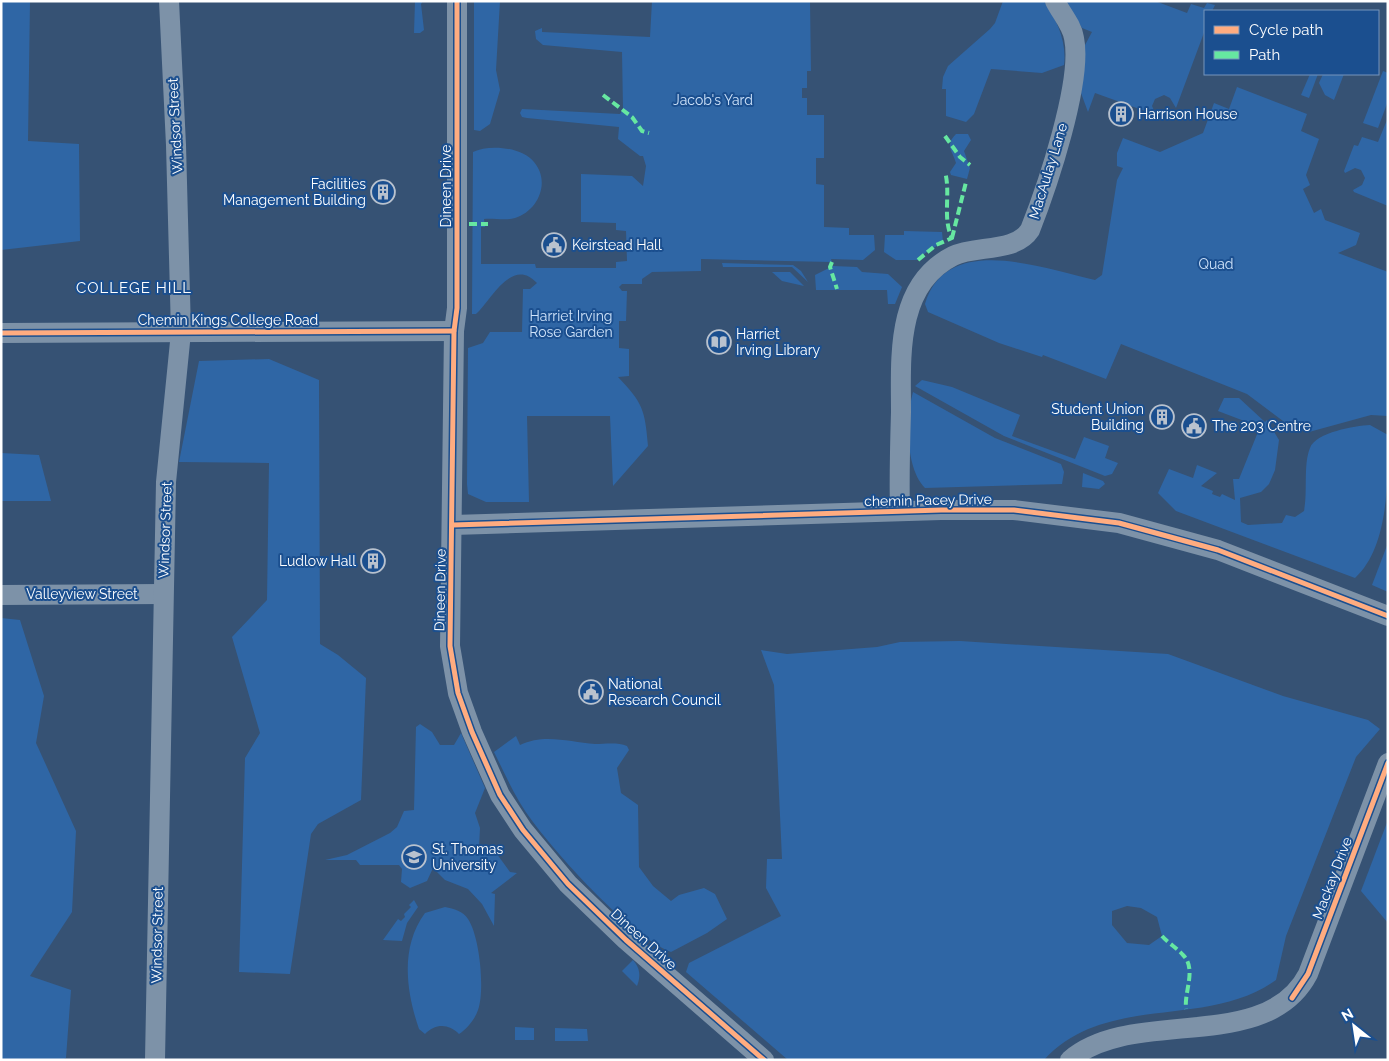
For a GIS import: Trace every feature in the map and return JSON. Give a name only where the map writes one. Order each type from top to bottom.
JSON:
[{"type":"street","name":"Windsor Street","points":[[155,1060],[166,482],[180,332],[176,145],[169,1]]},
{"type":"street","name":"Dineen Drive","points":[[457,1],[457,308],[454,331],[451,662],[464,712],[500,795],[523,830],[568,884],[626,940],[764,1060]]},
{"type":"street","name":"MacAulay Lane","points":[[900,511],[901,357],[906,316],[922,283],[930,272],[938,266],[956,255],[1020,240],[1030,230],[1058,142],[1076,71],[1074,36],[1054,1]]},
{"type":"street","name":"Chemin Kings College Road","points":[[1,333],[454,331]]},
{"type":"street","name":"chemin Pacey Drive","points":[[453,525],[900,511],[1014,510],[1119,523],[1211,548],[1388,616]]},
{"type":"street","name":"Valleyview Street","points":[[1,595],[163,594]]},
{"type":"street","name":"Mackay Drive","points":[[1070,1060],[1088,1048],[1102,1042],[1230,1022],[1274,1008],[1292,998],[1308,974],[1386,771]]},
{"type":"green space","points":[[6,1],[30,1],[28,141],[79,144],[80,241],[1,250],[1,3]]},
{"type":"green space","points":[[415,1],[423,1],[421,4],[424,30],[420,33],[414,33]]},
{"type":"green space","points":[[474,1],[500,1],[496,70],[500,90],[490,124],[480,131],[474,130]]},
{"type":"green space","points":[[652,1],[810,1],[811,71],[807,71],[807,88],[802,88],[802,98],[807,98],[807,115],[824,115],[824,158],[816,158],[816,184],[824,185],[824,227],[849,228],[849,235],[874,235],[875,250],[863,260],[831,259],[832,262],[701,259],[701,271],[652,272],[642,279],[642,284],[622,284],[619,287],[622,291],[627,291],[626,321],[619,321],[619,348],[629,349],[629,376],[618,377],[638,401],[646,424],[648,446],[613,486],[610,416],[527,416],[529,502],[486,502],[468,494],[468,348],[483,343],[490,332],[522,332],[523,289],[530,289],[537,283],[528,276],[519,274],[511,277],[495,291],[476,314],[472,314],[473,152],[488,148],[505,148],[522,153],[534,162],[539,170],[542,187],[536,202],[523,214],[511,219],[484,219],[485,227],[481,227],[481,264],[535,264],[536,268],[616,268],[616,262],[627,261],[626,231],[616,230],[616,223],[581,222],[581,174],[632,176],[643,186],[646,166],[643,156],[640,156],[618,139],[619,127],[527,118],[522,117],[520,113],[522,109],[620,114],[623,109],[622,52],[543,45],[536,39],[535,31],[542,28],[542,32],[650,37]]},
{"type":"green space","points":[[1003,1],[1044,1],[1060,32],[1065,56],[1064,65],[1042,73],[991,69],[974,114],[966,122],[946,116],[946,89],[942,89],[943,77],[948,66],[990,29],[995,23]]},
{"type":"green space","points":[[1065,1],[1155,1],[1187,13],[1191,4],[1204,8],[1207,3],[1215,5],[1212,10],[1204,10],[1204,33],[1176,108],[1170,98],[1164,95],[1155,99],[1152,106],[1156,115],[1095,93],[1088,112],[1081,93],[1085,45],[1092,32],[1082,28]]},
{"type":"green space","points":[[1383,71],[1388,73],[1388,101],[1378,128],[1363,123]]},
{"type":"green space","points":[[1310,75],[1318,75],[1309,98],[1301,95]]},
{"type":"green space","points":[[1323,75],[1344,75],[1334,100],[1325,95],[1319,83]]},
{"type":"green space","name":"Quad","points":[[1237,87],[1307,114],[1301,131],[1319,139],[1306,175],[1310,185],[1303,189],[1314,213],[1321,209],[1325,220],[1360,233],[1356,245],[1338,253],[1388,272],[1388,416],[1371,415],[1309,432],[1291,427],[1247,394],[1121,344],[1106,379],[1043,355],[1042,357],[999,343],[928,312],[925,304],[936,282],[953,268],[974,262],[998,260],[1024,263],[1095,280],[1102,275],[1117,180],[1123,168],[1117,166],[1117,153],[1123,138],[1160,152],[1203,133],[1214,103],[1229,109]]},
{"type":"green space","points":[[1387,120],[1388,206],[1354,192],[1353,190],[1362,185],[1365,178],[1361,170],[1355,168],[1345,173],[1344,171],[1354,145],[1358,146],[1362,137],[1378,142]]},
{"type":"green space","points":[[956,134],[968,134],[971,140],[964,151],[970,168],[967,179],[951,175],[950,172],[956,163],[950,145],[952,138]]},
{"type":"green space","points":[[904,231],[942,232],[943,242],[918,260],[896,260],[884,252],[885,235],[904,235]]},
{"type":"green space","points":[[722,263],[793,265],[801,271],[808,282],[792,267],[723,267]]},
{"type":"green space","points":[[833,266],[857,267],[862,272],[888,274],[902,287],[895,304],[888,304],[887,290],[816,290],[815,275]]},
{"type":"green space","points":[[772,272],[790,272],[804,286],[782,281]]},
{"type":"green space","points":[[269,359],[319,380],[320,644],[338,655],[366,678],[361,800],[318,824],[311,834],[290,974],[239,972],[245,758],[260,733],[232,637],[267,600],[269,463],[179,462],[199,361]]},
{"type":"green space","points":[[922,380],[952,387],[1020,415],[1012,436],[1075,459],[1084,437],[1109,446],[1105,458],[1118,463],[1112,474],[1105,476],[1004,436],[915,386]]},
{"type":"green space","points":[[913,392],[995,438],[1061,464],[1064,472],[1062,484],[925,488],[918,479],[914,468],[909,442],[909,415]]},
{"type":"green space","points":[[1224,398],[1239,398],[1265,422],[1267,420],[1279,440],[1275,470],[1269,484],[1261,492],[1240,498],[1241,522],[1248,525],[1282,523],[1286,515],[1295,517],[1304,511],[1308,455],[1314,442],[1320,438],[1337,431],[1370,425],[1388,435],[1387,492],[1380,531],[1366,565],[1355,578],[1176,511],[1158,493],[1169,469],[1193,478],[1197,465],[1217,473],[1201,486],[1213,491],[1212,494],[1220,497],[1222,494],[1235,500],[1233,479],[1239,479],[1260,427],[1218,411]]},
{"type":"green space","points":[[1,453],[39,455],[51,501],[1,501]]},
{"type":"green space","points":[[1083,473],[1103,481],[1105,484],[1099,489],[1082,487]]},
{"type":"green space","points":[[1388,543],[1388,592],[1372,585]]},
{"type":"green space","points":[[1,618],[20,620],[44,696],[36,743],[76,831],[72,912],[30,976],[71,990],[66,1058],[62,1060],[1,1060]]},
{"type":"green space","points":[[960,641],[1168,654],[1283,696],[1368,720],[1380,729],[1356,757],[1286,936],[1276,980],[1249,995],[1219,1004],[1126,1018],[1097,1026],[1069,1039],[1044,1060],[788,1060],[686,972],[689,963],[781,916],[766,888],[767,859],[782,859],[774,685],[761,650],[787,654],[877,647],[900,642]],"holes":[[[1127,906],[1141,908],[1157,917],[1162,936],[1149,945],[1127,943],[1112,925],[1112,911]]]},
{"type":"green space","points":[[420,724],[432,732],[440,745],[454,745],[461,733],[485,788],[475,813],[480,828],[479,848],[494,850],[510,872],[517,873],[491,893],[495,894],[494,926],[482,904],[468,889],[445,880],[433,868],[427,881],[410,888],[401,882],[402,869],[399,865],[360,865],[356,860],[325,860],[347,855],[390,833],[397,827],[404,811],[414,810],[416,727]]},
{"type":"green space","points":[[516,736],[520,745],[538,739],[548,739],[627,746],[629,750],[617,768],[621,793],[638,805],[639,867],[653,886],[671,901],[679,895],[704,888],[715,894],[727,919],[707,933],[671,952],[654,943],[616,913],[560,855],[533,822],[516,797],[494,752]]},
{"type":"green space","points":[[1388,820],[1388,923],[1361,891]]},
{"type":"green space","points":[[414,900],[418,907],[407,923],[402,941],[383,940],[398,919],[401,921],[405,917],[404,914],[411,907],[409,905]]},
{"type":"green space","points":[[445,907],[464,914],[472,927],[476,938],[480,964],[480,1001],[473,1020],[459,1034],[451,1028],[442,1026],[429,1030],[425,1034],[419,1029],[411,1000],[408,969],[409,955],[417,926],[425,913]]},
{"type":"green space","points":[[633,960],[639,972],[637,986],[622,971]]},
{"type":"green space","points":[[515,1027],[534,1028],[534,1040],[515,1040]]},
{"type":"green space","points":[[555,1028],[587,1029],[588,1041],[555,1041]]},
{"type":"marked path","points":[[603,95],[632,117],[642,131],[649,133]]},
{"type":"marked path","points":[[945,136],[960,157],[970,165]]},
{"type":"marked path","points":[[918,260],[936,245],[952,238],[947,214],[947,180],[945,172]]},
{"type":"marked path","points":[[952,238],[966,182]]},
{"type":"marked path","points":[[469,224],[488,224]]},
{"type":"marked path","points":[[832,262],[830,267],[837,289]]},
{"type":"marked path","points":[[1162,936],[1181,952],[1189,967],[1186,1009]]},
{"type":"cycle path","points":[[457,1],[457,308],[454,331],[450,646],[458,693],[472,732],[500,795],[523,830],[568,884],[626,940],[764,1060]]},
{"type":"cycle path","points":[[1,333],[454,331]]},
{"type":"cycle path","points":[[453,525],[941,510],[1014,510],[1119,523],[1218,550],[1388,616]]},
{"type":"cycle path","points":[[1292,998],[1308,974],[1388,763]]},
{"type":"place","name":"Harrison House","points":[[1121,114]]},
{"type":"place","name":"Facilities Management Building","points":[[383,192]]},
{"type":"place","name":"Keirstead Hall","points":[[554,245]]},
{"type":"place","name":"Harriet Irving Library","points":[[719,342]]},
{"type":"place","name":"Student Union Building","points":[[1162,417]]},
{"type":"place","name":"The 203 Centre","points":[[1194,426]]},
{"type":"place","name":"Ludlow Hall","points":[[373,561]]},
{"type":"place","name":"National Research Council","points":[[591,692]]},
{"type":"place","name":"St. Thomas University","points":[[414,857]]},
{"type":"district","name":"COLLEGE HILL","points":[[134,288]]},
{"type":"park label","name":"Jacob's Yard","points":[[713,100]]},
{"type":"park label","name":"Harriet Irving Rose Garden","points":[[571,324]]}]
